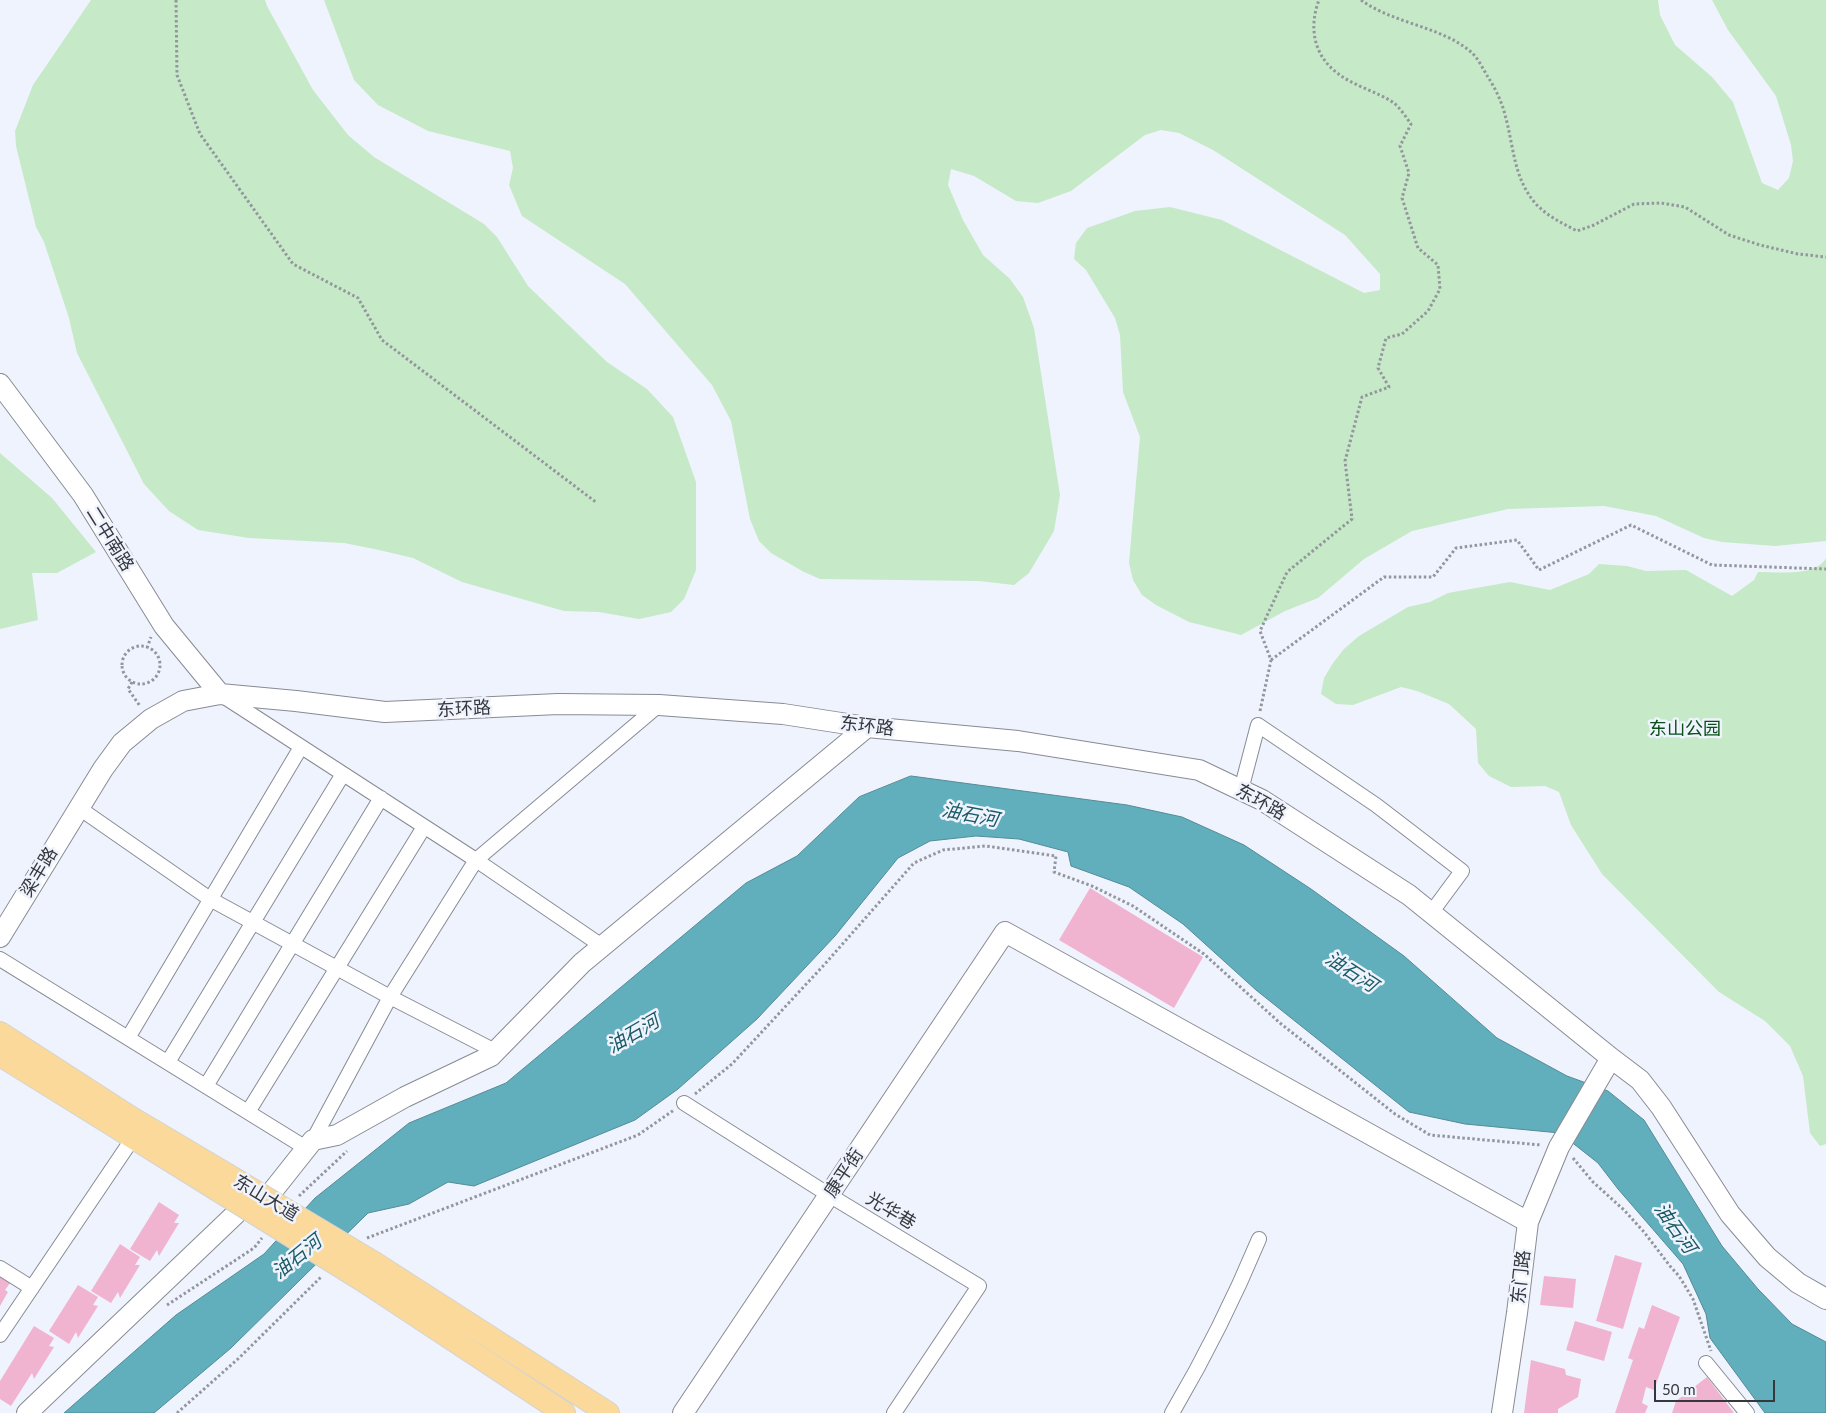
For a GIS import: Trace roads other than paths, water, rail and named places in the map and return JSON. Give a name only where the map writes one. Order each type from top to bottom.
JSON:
[{"type":"main road","name":"东山大道","points":[[0,1033],[122,1111],[221,1181],[244,1206],[335,1263],[372,1274],[608,1413]]},
{"type":"main road","name":"东山大道","points":[[0,1055],[133,1138],[221,1181],[267,1198],[564,1413]]},
{"type":"street","name":"二中南路","points":[[0,384],[83,495],[164,626],[220,694]]},
{"type":"street","name":"东环路","points":[[79,808],[103,769],[122,743],[151,719],[183,701],[220,694],[385,712],[558,704],[659,705],[783,714],[867,727],[1018,741],[1199,770],[1262,800],[1409,895],[1606,1066],[1640,1080],[1704,1170],[1730,1214],[1767,1257],[1798,1283],[1826,1299]]},
{"type":"street","points":[[220,694],[476,860],[602,946]]},
{"type":"street","points":[[267,1198],[309,1144],[390,997],[476,860],[659,705]]},
{"type":"street","points":[[1241,790],[1258,725],[1376,805],[1462,872],[1431,913]]},
{"type":"street","points":[[0,959],[248,1112],[309,1144],[337,1135],[405,1097],[491,1056],[582,963],[867,727]]},
{"type":"street","points":[[128,1038],[301,747]]},
{"type":"street","points":[[168,1062],[342,774]]},
{"type":"street","points":[[206,1086],[381,798]]},
{"type":"street","points":[[79,808],[210,899],[495,1052]]},
{"type":"street","name":"梁丰路","points":[[0,937],[79,808]]},
{"type":"street","points":[[248,1112],[424,826]]},
{"type":"street","name":"康平街","points":[[683,1413],[1005,932],[1528,1222]]},
{"type":"street","name":"东门路","points":[[1502,1413],[1528,1222],[1606,1066]]},
{"type":"street","name":"光华巷","points":[[684,1103],[829,1195],[979,1286],[894,1413]]},
{"type":"street","points":[[0,1335],[133,1138]]},
{"type":"street","points":[[27,1413],[244,1206]]},
{"type":"street","points":[[1172,1413],[1199,1367],[1237,1290],[1259,1239]]},
{"type":"street","points":[[0,1268],[32,1288]]},
{"type":"street","points":[[1710,1361],[1747,1413]]},
{"type":"water","name":"油石河","points":[[911,776],[1127,805],[1182,817],[1244,845],[1311,889],[1404,956],[1497,1038],[1567,1076],[1608,1091],[1644,1120],[1722,1246],[1758,1289],[1792,1324],[1826,1342],[1826,1413],[1765,1413],[1710,1338],[1706,1314],[1683,1264],[1598,1163],[1560,1133],[1465,1124],[1409,1112],[1256,990],[1183,924],[1129,887],[1071,866],[1068,852],[1019,839],[976,836],[930,841],[898,858],[835,936],[757,1019],[678,1089],[635,1120],[474,1186],[448,1182],[409,1204],[368,1213],[231,1348],[154,1413],[64,1413],[176,1315],[264,1254],[315,1198],[409,1123],[506,1083],[746,883],[797,856],[859,797]]},
{"type":"park label","name":"东山公园","points":[[1685,729]]}]
